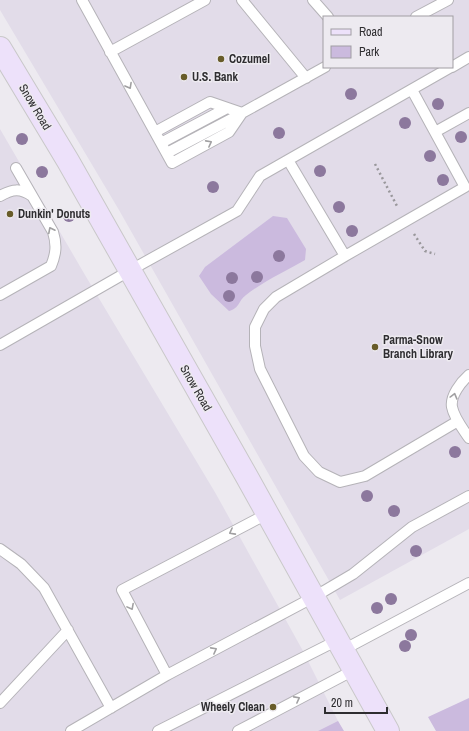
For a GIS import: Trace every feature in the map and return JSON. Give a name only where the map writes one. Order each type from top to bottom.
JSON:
[{"type":"main road","name":"Snow Road","points":[[0,48],[68,162],[388,731]]},
{"type":"lane","points":[[82,0],[172,163],[230,132],[242,113],[324,68]]},
{"type":"lane","points":[[110,52],[204,0]]},
{"type":"lane","points":[[242,0],[306,78]]},
{"type":"lane","points":[[313,0],[327,16]]},
{"type":"lane","points":[[418,16],[448,0]]},
{"type":"lane","points":[[453,66],[469,57]]},
{"type":"lane","points":[[0,345],[237,211],[260,176],[450,68]]},
{"type":"lane","points":[[412,90],[465,187],[276,296],[264,309],[255,327],[255,346],[260,369],[304,456],[319,472],[340,482],[365,476],[458,421]]},
{"type":"lane","points":[[155,132],[210,102],[242,113]]},
{"type":"lane","points":[[161,143],[227,108]]},
{"type":"lane","points":[[435,132],[469,112]]},
{"type":"lane","points":[[288,160],[344,256]]},
{"type":"lane","points":[[0,295],[51,266],[56,252],[56,242],[53,232],[16,168]]},
{"type":"lane","points":[[0,196],[9,191],[17,190],[24,191],[32,196]]},
{"type":"lane","points":[[469,374],[456,390],[452,406],[458,421],[469,438]]},
{"type":"lane","points":[[71,731],[167,675],[314,597],[353,574],[412,527],[469,496]]},
{"type":"lane","points":[[167,675],[122,590],[267,514]]},
{"type":"lane","points":[[0,549],[21,564],[44,588],[111,708]]},
{"type":"lane","points":[[158,731],[469,583]]},
{"type":"lane","points":[[0,703],[68,630]]},
{"type":"lane","points":[[238,731],[354,670]]},
{"type":"shaded area","points":[[0,0],[469,0],[469,529],[340,600],[119,210],[0,10]]},
{"type":"shaded area","points":[[0,129],[85,275],[216,494],[303,651],[343,731],[0,731]]},
{"type":"green space","points":[[273,216],[287,218],[306,249],[305,260],[253,290],[243,297],[233,310],[229,311],[211,294],[199,276],[205,267]]},
{"type":"green space","points":[[469,698],[469,731],[436,731],[428,717]]},
{"type":"green space","points":[[338,721],[344,731],[318,731]]},
{"type":"place","name":"Cozumel","points":[[221,59]]},
{"type":"place","name":"U.S. Bank","points":[[184,77]]},
{"type":"place","name":"Dunkin' Donuts","points":[[10,214]]},
{"type":"place","name":"Parma-Snow Branch Library","points":[[375,347]]},
{"type":"place","name":"Wheely Clean","points":[[273,707]]}]
